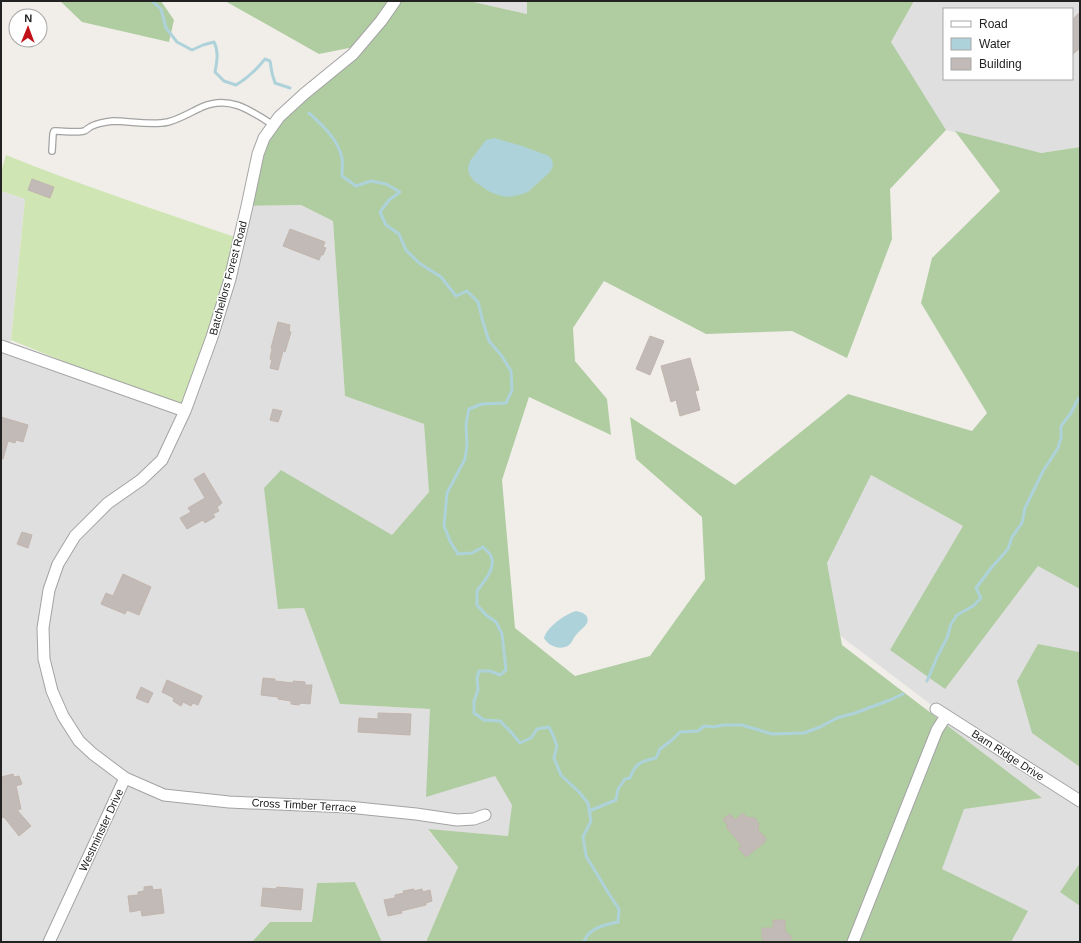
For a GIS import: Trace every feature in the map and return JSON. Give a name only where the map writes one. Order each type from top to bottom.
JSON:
[{"type":"street","name":"Batchellors Forest Road","points":[[185,411],[212,337],[230,279],[258,154],[264,138],[279,117],[304,94],[353,54],[395,1]]},
{"type":"street","points":[[1,346],[185,411]]},
{"type":"street","name":"Westminster Drive","points":[[49,942],[125,778],[93,754],[80,741],[63,716],[52,691],[44,659],[43,628],[48,590],[58,564],[75,536],[108,503],[141,480],[162,460],[185,411]]},
{"type":"street","name":"Barn Ridge Drive","points":[[936,709],[1080,801]]},
{"type":"street","points":[[853,942],[937,730],[946,716]]},
{"type":"street","name":"Cross Timber Terrace","points":[[125,778],[164,795],[228,802],[348,806],[457,820],[474,819],[485,815]]},
{"type":"lane","points":[[52,151],[53,134],[56,131],[83,131],[98,123],[115,121],[157,123],[169,122],[211,104],[222,102],[244,108],[273,125]]},
{"type":"shaded area","points":[[469,1],[527,1],[527,14]]},
{"type":"shaded area","points":[[914,1],[1080,1],[1080,147],[1041,153],[946,130],[890,42]]},
{"type":"shaded area","points":[[1,191],[25,199],[10,349],[185,411],[247,206],[301,205],[333,220],[345,396],[424,424],[429,492],[392,536],[278,609],[304,608],[341,704],[430,709],[495,776],[513,805],[508,836],[428,830],[458,867],[426,942],[382,942],[355,882],[317,883],[312,922],[270,922],[252,942],[1,942]]},
{"type":"shaded area","points":[[871,475],[963,526],[1080,521],[1080,942],[848,942],[946,716],[801,606]]},
{"type":"green space","points":[[60,1],[161,1],[174,20],[169,42],[82,22]]},
{"type":"green space","points":[[225,1],[469,1],[527,14],[527,1],[914,1],[891,42],[946,130],[890,189],[892,239],[847,358],[792,331],[706,334],[604,281],[573,328],[575,361],[607,399],[611,435],[529,397],[502,480],[515,628],[575,676],[650,656],[705,579],[702,517],[636,459],[630,417],[735,485],[848,394],[972,431],[987,413],[921,303],[932,258],[1000,191],[955,131],[1041,153],[1080,147],[1080,589],[1038,566],[945,689],[890,650],[963,526],[871,475],[827,563],[842,645],[1042,798],[964,809],[942,869],[1028,911],[1011,942],[426,942],[458,867],[428,829],[508,836],[512,805],[495,776],[426,797],[430,709],[340,704],[304,608],[278,609],[264,488],[281,470],[392,535],[429,492],[424,424],[345,396],[333,221],[301,205],[247,206],[264,138],[359,46],[319,54]]},
{"type":"green space","points":[[6,155],[93,188],[241,239],[185,411],[11,340],[25,199],[1,191],[1,172]]},
{"type":"green space","points":[[1038,644],[1080,651],[1080,767],[1032,733],[1017,681]]},
{"type":"green space","points":[[1080,863],[1080,906],[1060,892]]},
{"type":"green space","points":[[355,882],[382,942],[252,942],[270,922],[312,922],[317,883]]},
{"type":"water","points":[[494,138],[549,156],[552,160],[553,166],[550,172],[528,192],[519,195],[509,197],[490,192],[474,181],[469,174],[468,168],[470,161],[486,140]]},
{"type":"water","points":[[576,611],[585,614],[588,620],[570,644],[566,647],[559,648],[548,643],[544,638],[553,625],[562,618]]},
{"type":"building","points":[[1080,12],[1080,48],[1073,54],[1073,19]]},
{"type":"building","points":[[32,179],[54,187],[50,198],[28,190]]},
{"type":"building","points":[[290,229],[325,242],[323,247],[326,248],[319,260],[283,246]]},
{"type":"building","points":[[278,322],[290,325],[289,331],[291,332],[285,352],[283,351],[278,370],[270,368],[272,360],[270,359],[271,348]]},
{"type":"building","points":[[650,336],[664,341],[650,375],[636,369]]},
{"type":"building","points":[[690,358],[699,390],[695,391],[700,410],[680,416],[676,400],[671,402],[661,366]]},
{"type":"building","points":[[273,409],[282,411],[278,422],[270,420]]},
{"type":"building","points":[[1,417],[28,425],[23,442],[16,440],[15,443],[8,441],[3,459],[1,458]]},
{"type":"building","points":[[204,473],[222,503],[217,507],[219,511],[213,514],[215,517],[205,523],[203,520],[187,529],[180,518],[191,512],[188,508],[205,498],[194,479]]},
{"type":"building","points":[[22,532],[32,535],[28,548],[17,544]]},
{"type":"building","points":[[123,574],[151,587],[139,615],[127,610],[125,614],[101,604],[106,593],[113,596]]},
{"type":"building","points":[[263,678],[293,683],[293,681],[305,682],[305,685],[312,685],[310,704],[291,704],[291,701],[278,699],[278,697],[261,695]]},
{"type":"building","points":[[167,680],[202,696],[198,705],[193,703],[191,706],[183,702],[181,706],[173,701],[174,698],[162,692]]},
{"type":"building","points":[[141,687],[153,693],[148,703],[136,698]]},
{"type":"building","points":[[378,713],[411,714],[410,735],[358,732],[359,718],[378,719]]},
{"type":"building","points":[[13,774],[14,777],[19,776],[22,784],[16,786],[21,809],[17,810],[31,826],[19,836],[4,817],[1,818],[1,777]]},
{"type":"building","points":[[743,813],[746,817],[755,818],[759,824],[758,830],[766,838],[765,842],[746,857],[738,848],[742,846],[726,827],[728,826],[723,819],[730,814],[735,820]]},
{"type":"building","points":[[152,886],[153,890],[161,889],[164,913],[142,916],[141,910],[130,912],[128,896],[138,895],[138,892],[144,891],[144,887]]},
{"type":"building","points":[[277,887],[303,889],[301,910],[261,906],[263,888],[276,889]]},
{"type":"building","points":[[414,889],[414,891],[422,889],[423,892],[430,890],[432,901],[426,903],[426,905],[388,916],[384,900],[395,898],[395,895],[404,893],[403,891]]},
{"type":"building","points":[[773,920],[785,920],[785,931],[791,936],[791,942],[765,942],[765,940],[762,940],[762,928],[773,928]]},
{"type":"waterway","points":[[152,1],[161,9],[166,28],[177,42],[192,50],[214,42],[217,53],[215,72],[224,81],[236,85],[252,73],[265,59],[270,61],[275,83],[290,88]]},
{"type":"waterway","points":[[309,113],[329,133],[337,145],[342,158],[342,176],[356,186],[371,181],[386,184],[400,192],[389,200],[380,212],[386,225],[399,234],[406,250],[419,263],[441,277],[456,296],[467,291],[478,302],[489,341],[501,355],[511,371],[512,390],[506,403],[482,404],[469,409],[466,424],[467,446],[465,459],[447,493],[444,526],[451,543],[458,554],[472,553],[483,547],[490,554],[492,559],[489,574],[477,591],[477,605],[486,615],[496,622],[502,634],[506,670],[500,675],[490,671],[479,671],[477,678],[478,690],[474,701],[474,713],[484,720],[500,721],[520,743],[531,738],[537,729],[549,727],[557,746],[554,758],[561,775],[588,803],[591,821],[583,837],[586,856],[619,909],[618,922],[593,930],[589,933],[584,942]]},
{"type":"waterway","points":[[927,681],[947,638],[951,624],[957,615],[973,606],[981,598],[976,588],[1008,549],[1012,537],[1022,523],[1025,508],[1043,471],[1058,448],[1061,438],[1061,426],[1071,413],[1080,397]]},
{"type":"waterway","points":[[589,811],[616,800],[618,789],[625,779],[630,778],[634,769],[643,762],[656,758],[660,749],[680,732],[698,731],[704,726],[714,727],[723,725],[742,725],[772,734],[804,733],[837,718],[855,713],[903,694]]}]
